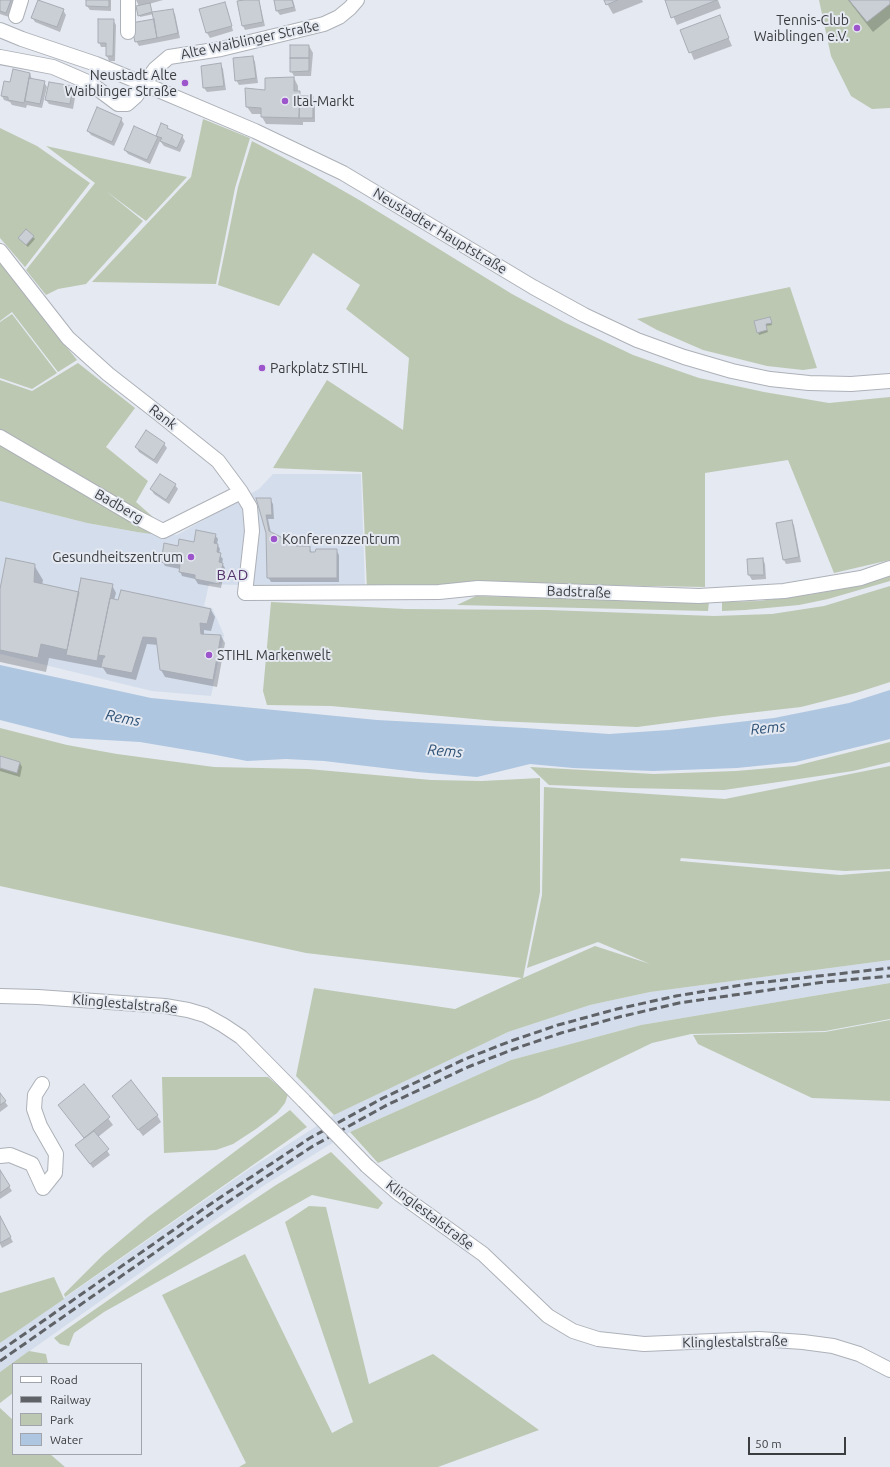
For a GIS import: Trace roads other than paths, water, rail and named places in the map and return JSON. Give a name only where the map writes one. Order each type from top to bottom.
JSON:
[{"type":"street","points":[[16,16],[22,0]]},
{"type":"street","points":[[128,0],[128,32]]},
{"type":"street","name":"Alte Waiblinger Straße","points":[[0,58],[53,67],[90,83],[118,104],[127,104],[136,96],[155,69],[169,57],[221,49],[324,24],[339,17],[357,0]]},
{"type":"street","name":"Neustadter Hauptstraße","points":[[0,30],[96,64],[144,84],[255,131],[343,173],[533,287],[584,315],[636,340],[684,358],[732,371],[770,379],[809,383],[851,384],[890,382]]},
{"type":"street","name":"Rank","points":[[0,251],[68,338],[108,374],[218,461],[250,507],[252,531],[245,594],[266,594]]},
{"type":"street","name":"Badberg","points":[[0,437],[138,518],[163,531],[241,492]]},
{"type":"street","name":"Badstraße","points":[[266,594],[439,592],[478,588],[699,596],[784,591],[861,578],[890,568]]},
{"type":"street","name":"Klinglestalstraße","points":[[0,996],[165,1006],[205,1015],[223,1025],[241,1037],[367,1166],[398,1193],[483,1254],[548,1316],[573,1331],[598,1339],[644,1344],[759,1339],[802,1342],[834,1346],[859,1354],[890,1370]]},
{"type":"street","points":[[0,1156],[10,1155],[32,1164],[43,1188],[55,1173],[56,1154],[40,1126],[34,1109],[35,1096],[42,1084]]},
{"type":"water","name":"Rems","points":[[0,665],[151,698],[377,720],[609,734],[669,730],[774,718],[849,703],[890,690],[890,739],[796,762],[737,768],[653,771],[573,768],[530,764],[477,777],[417,772],[324,761],[286,759],[247,761],[140,742],[71,738],[0,720]]},
{"type":"railway","points":[[0,1351],[215,1201],[310,1138],[383,1098],[465,1059],[558,1025],[617,1009],[676,996],[748,984],[890,968]]},
{"type":"railway","points":[[0,1361],[220,1207],[313,1146],[387,1105],[468,1067],[561,1033],[619,1017],[679,1003],[824,982],[890,976]]},
{"type":"place","name":"Tennis-Club Waiblingen e.V.","points":[[857,28]]},
{"type":"place","name":"Neustadt Alte Waiblinger Straße","points":[[185,83]]},
{"type":"place","name":"Ital-Markt","points":[[285,101]]},
{"type":"place","name":"Parkplatz STIHL","points":[[262,368]]},
{"type":"place","name":"Konferenzzentrum","points":[[274,539]]},
{"type":"place","name":"Gesundheitszentrum","points":[[191,557]]},
{"type":"place","name":"STIHL Markenwelt","points":[[209,655]]},
{"type":"district","name":"BAD","points":[[233,575]]}]
